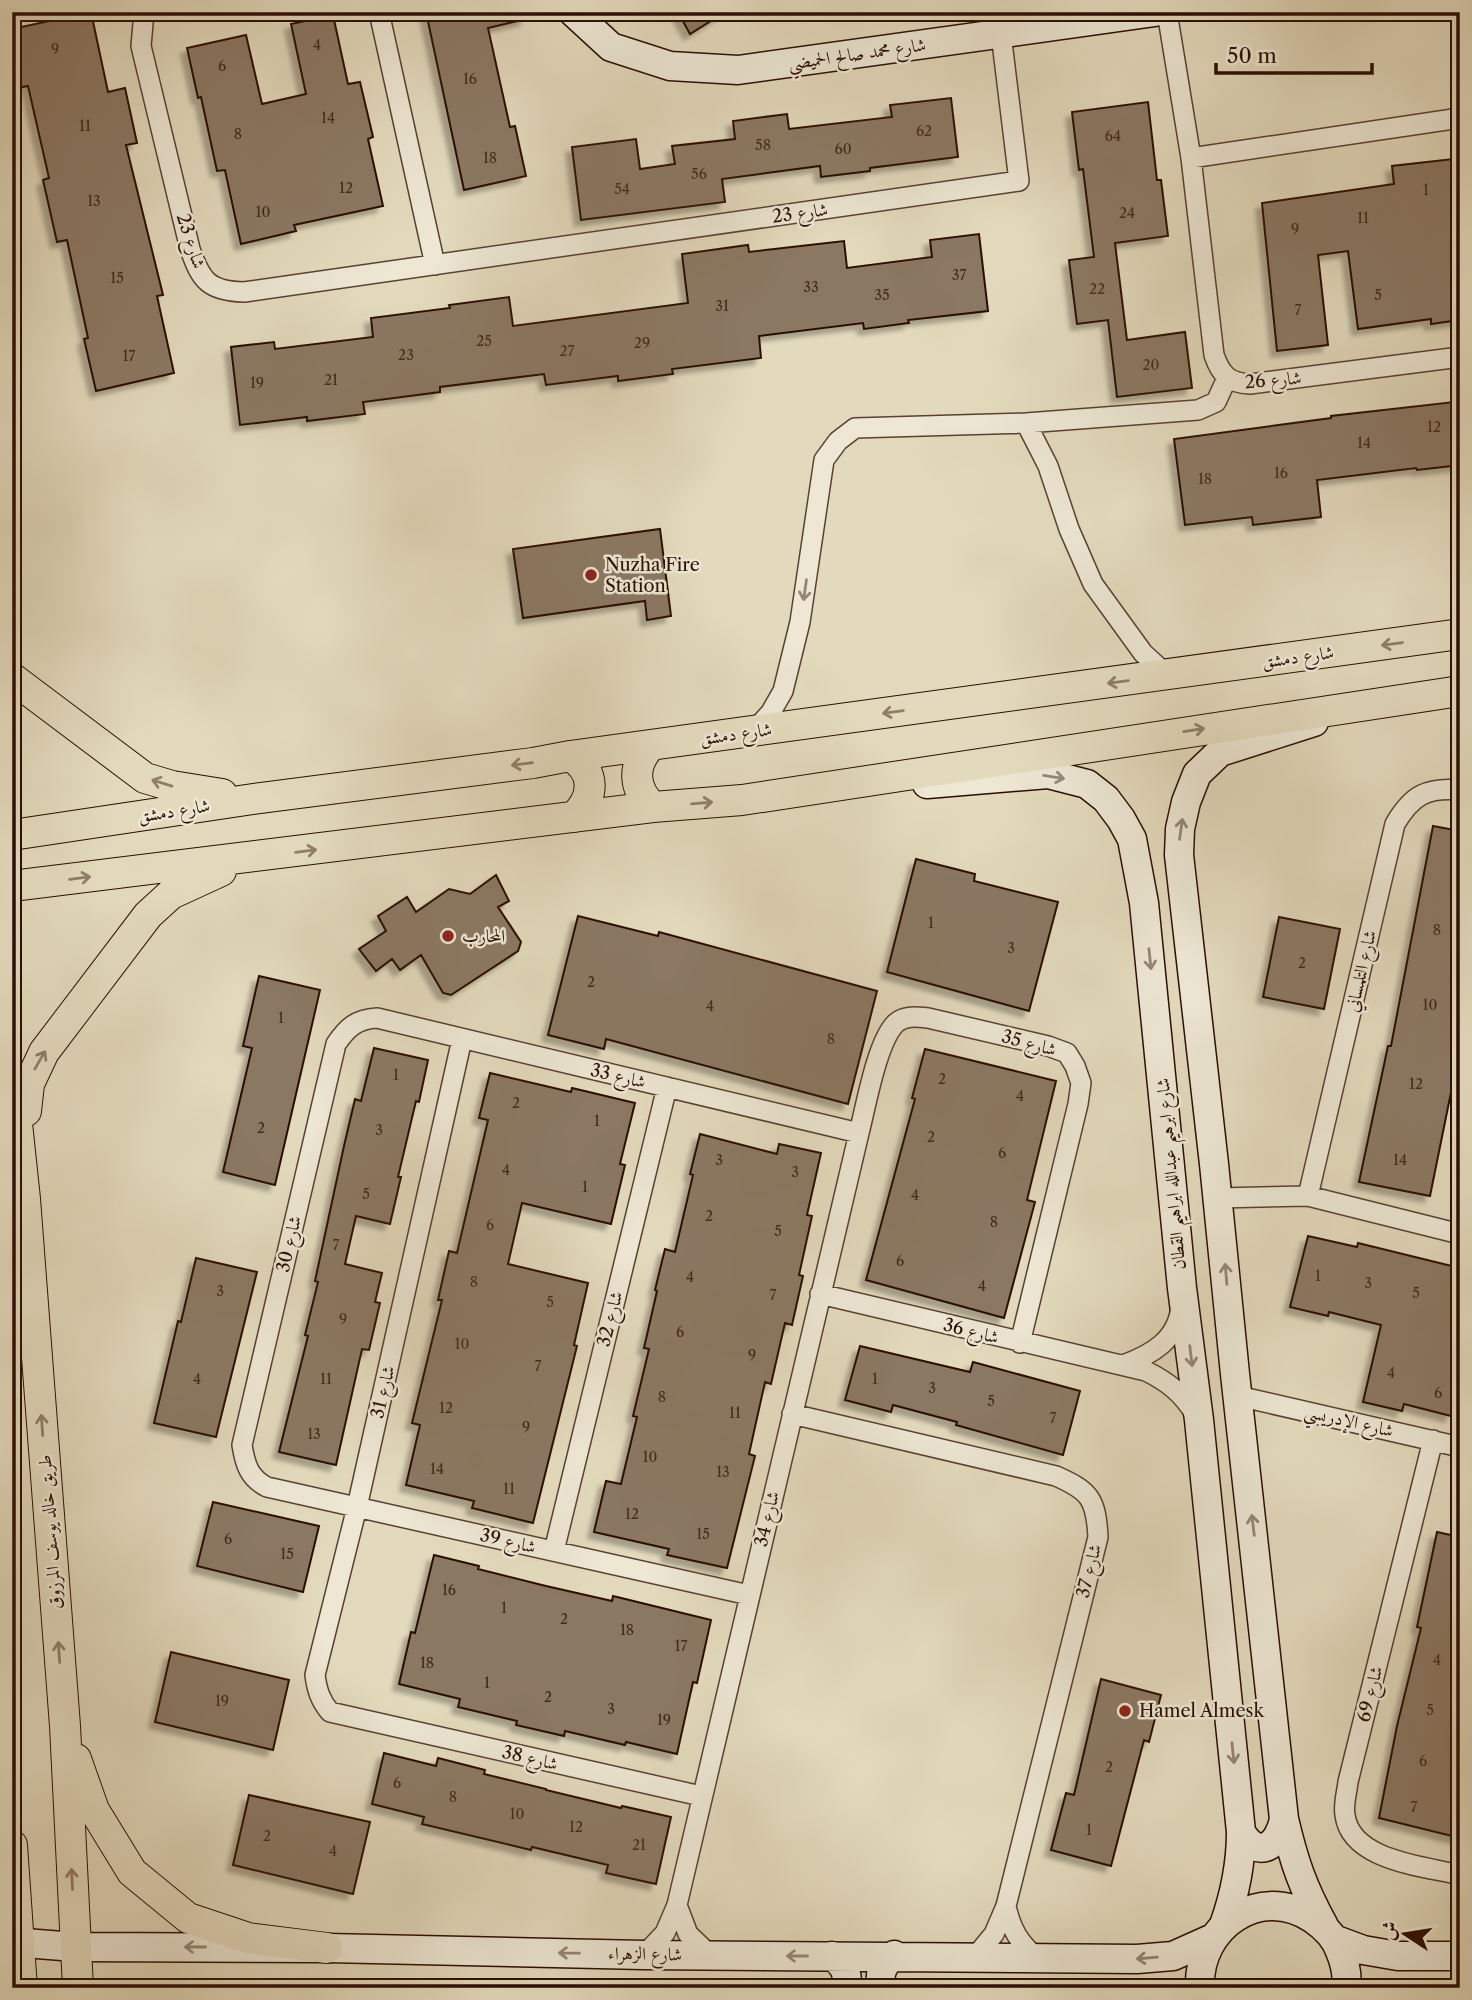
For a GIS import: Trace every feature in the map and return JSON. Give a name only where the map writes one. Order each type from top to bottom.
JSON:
[{"type":"main road","name":"شارع دمشق","points":[[12,835],[253,799],[1460,635]]},
{"type":"main road","points":[[12,678],[145,778],[172,786],[253,799]]},
{"type":"main road","points":[[12,887],[653,807],[742,800],[1460,691]]},
{"type":"main road","points":[[650,746],[637,765],[636,778],[639,789],[653,807]]},
{"type":"main road","points":[[570,756],[584,768],[591,786],[587,802],[575,817]]},
{"type":"main road","points":[[25,1199],[26,1096],[32,1075],[44,1052],[110,963],[159,903],[181,888],[260,856]]},
{"type":"main road","name":"طريق خالد يوسف المرزوق","points":[[12,1076],[25,1199],[65,1726],[78,1988]]},
{"type":"main road","points":[[65,1726],[94,1810],[132,1871],[141,1879],[188,1918],[248,1938],[327,1948]]},
{"type":"main road","points":[[12,1844],[15,1943],[22,1988]]},
{"type":"street","name":"شارع 23","points":[[144,12],[141,46],[190,249],[198,271],[208,284],[224,291],[244,292],[1019,181],[1000,34]]},
{"type":"street","points":[[379,12],[435,265]]},
{"type":"street","name":"شارع محمد صالح الحميضي","points":[[573,12],[611,47],[670,66],[738,70],[1155,12]]},
{"type":"street","name":"شارع 26","points":[[1167,12],[1191,158],[1214,355],[1220,371],[1237,383],[1250,384],[1460,357]]},
{"type":"street","points":[[1191,158],[1460,118]]},
{"type":"street","points":[[754,731],[771,712],[783,691],[800,622],[824,460],[838,440],[855,428],[1026,423],[1198,410],[1216,402],[1227,378]]},
{"type":"street","points":[[1026,423],[1048,466],[1069,528],[1093,584],[1143,653],[1167,675]]},
{"type":"street","points":[[1346,1988],[1345,1963],[1307,1896],[1294,1864],[1284,1819],[1218,1198],[1180,873],[1180,829],[1186,802],[1197,774],[1220,752],[1371,703]]},
{"type":"street","name":"شارع ابرهيم عبدالله ابراهيم القطان","points":[[742,800],[1048,774],[1087,784],[1106,799],[1132,839],[1141,878],[1160,1048],[1182,1288],[1199,1420],[1241,1832],[1241,1859],[1235,1895],[1218,1932],[1203,1956],[1200,1988]]},
{"type":"street","name":"شارع التلمساني","points":[[1308,1196],[1395,824],[1404,808],[1418,796],[1439,789],[1460,790]]},
{"type":"street","points":[[1141,878],[1143,869],[1150,861],[1159,858],[1168,859],[1176,865],[1180,873]]},
{"type":"street","points":[[1154,1000],[1161,1009],[1178,1011],[1185,1007],[1194,990]]},
{"type":"street","name":"شارع 35","points":[[859,1133],[881,1047],[897,1022],[911,1016],[1035,1042],[1067,1053],[1081,1083],[1078,1104],[1020,1343]]},
{"type":"street","name":"شارع 30","points":[[267,1487],[256,1481],[249,1472],[242,1446],[335,1044],[354,1023],[365,1018],[377,1018]]},
{"type":"street","name":"شارع 33","points":[[377,1018],[859,1133]]},
{"type":"street","points":[[1160,1048],[1168,1031],[1176,1027],[1186,1027],[1200,1040]]},
{"type":"street","name":"شارع 31","points":[[359,1719],[330,1712],[322,1703],[315,1675],[357,1507],[462,1039]]},
{"type":"street","name":"شارع 32","points":[[554,1551],[667,1087]]},
{"type":"street","name":"شارع 34","points":[[644,1955],[665,1933],[677,1905],[859,1133]]},
{"type":"street","points":[[1218,1198],[1308,1196],[1460,1234]]},
{"type":"street","points":[[1122,1365],[1148,1357],[1168,1339],[1180,1315],[1182,1288]]},
{"type":"street","name":"شارع 36","points":[[820,1294],[1146,1371],[1168,1382],[1186,1399],[1199,1420]]},
{"type":"street","name":"شارع الإدريسي","points":[[1238,1395],[1460,1447]]},
{"type":"street","name":"شارع 37","points":[[792,1414],[1055,1476],[1078,1486],[1089,1497],[1097,1513],[1098,1536],[1006,1906],[994,1934],[975,1957]]},
{"type":"street","name":"شارع 69","points":[[1433,1440],[1348,1782],[1345,1815],[1356,1839],[1382,1856],[1460,1875]]},
{"type":"street","name":"شارع 39","points":[[267,1487],[749,1595]]},
{"type":"street","points":[[1216,1588],[1223,1597],[1242,1601],[1250,1596],[1259,1577]]},
{"type":"street","points":[[1223,1651],[1225,1641],[1232,1633],[1242,1629],[1252,1630],[1261,1636],[1266,1645]]},
{"type":"street","name":"شارع 38","points":[[359,1719],[701,1796]]},
{"type":"street","points":[[1241,1832],[1247,1842],[1257,1847],[1268,1847],[1278,1840],[1284,1819]]},
{"type":"street","points":[[677,1905],[688,1934],[710,1955]]},
{"type":"street","points":[[1006,1906],[1015,1934],[1024,1948],[1037,1958]]},
{"type":"street","name":"شارع الزهراء","points":[[15,1943],[75,1947],[1137,1959],[1173,1956],[1218,1932],[1240,1914],[1261,1907],[1283,1906],[1304,1913],[1330,1933]]},
{"type":"street","points":[[1330,1933],[1363,1950],[1398,1956],[1460,1956]]},
{"type":"street","points":[[882,1988],[881,1970],[886,1961],[894,1955]]},
{"type":"street","points":[[832,1956],[846,1969],[846,1988]]},
{"type":"building","points":[[91,12],[108,92],[125,88],[137,143],[126,145],[163,295],[157,296],[174,373],[96,391],[84,339],[88,338],[67,240],[57,242],[43,180],[49,178],[28,86],[17,88],[12,68],[12,29]]},
{"type":"building","points":[[426,12],[525,12],[526,19],[488,28],[510,127],[515,126],[526,176],[464,190]]},
{"type":"building","points":[[678,12],[725,12],[690,34]]},
{"type":"building","points":[[333,15],[348,84],[360,82],[373,137],[368,139],[383,206],[294,225],[296,231],[241,244],[225,170],[217,171],[187,48],[246,35],[262,104],[306,94],[291,24]]},
{"type":"building","points":[[951,98],[958,157],[821,177],[820,166],[722,179],[725,202],[581,220],[572,147],[636,139],[640,169],[675,164],[672,146],[735,139],[733,121],[787,114],[789,129],[892,117],[890,105]]},
{"type":"building","points":[[1148,102],[1157,180],[1161,180],[1168,236],[1115,243],[1127,340],[1185,332],[1192,388],[1117,397],[1108,320],[1077,324],[1069,260],[1094,257],[1083,169],[1079,170],[1072,112]]},
{"type":"building","points":[[1453,159],[1460,213],[1460,320],[1431,324],[1431,319],[1358,329],[1348,251],[1318,255],[1328,345],[1277,351],[1262,203],[1394,184],[1392,166]]},
{"type":"building","points":[[979,234],[988,311],[908,320],[909,323],[864,329],[863,323],[759,336],[761,358],[672,369],[673,374],[618,381],[618,376],[546,385],[544,374],[440,387],[440,392],[363,402],[365,414],[240,425],[231,347],[274,342],[275,349],[373,337],[371,318],[509,297],[513,326],[688,303],[682,254],[748,245],[749,252],[844,241],[847,268],[932,257],[930,240]]},
{"type":"building","points":[[1454,402],[1460,465],[1317,480],[1321,517],[1253,525],[1252,517],[1185,525],[1174,439],[1331,416]]},
{"type":"building","name":"Nuzha Fire Station","points":[[660,529],[671,616],[647,620],[645,601],[523,618],[513,549]]},
{"type":"building","points":[[1433,826],[1460,831],[1460,1048],[1430,1196],[1359,1182],[1388,1046],[1391,1046]]},
{"type":"building","points":[[916,859],[975,874],[974,881],[1058,902],[1029,1011],[887,972]]},
{"type":"building","name":"المحارب","points":[[496,875],[509,901],[498,907],[521,942],[518,951],[451,995],[443,993],[421,955],[400,970],[392,959],[376,971],[359,949],[386,931],[378,916],[407,897],[416,912],[449,889],[470,894]]},
{"type":"building","points":[[578,916],[658,936],[659,932],[877,991],[848,1104],[606,1039],[604,1049],[548,1035]]},
{"type":"building","points":[[1279,917],[1340,929],[1324,1009],[1263,997]]},
{"type":"building","points":[[259,976],[320,990],[275,1185],[223,1172],[252,1048],[243,1046]]},
{"type":"building","points":[[374,1048],[428,1060],[398,1177],[401,1177],[390,1224],[356,1216],[345,1264],[382,1273],[375,1302],[380,1303],[369,1350],[362,1349],[336,1465],[279,1452],[308,1336],[305,1335],[318,1282],[315,1281],[355,1099],[361,1101]]},
{"type":"building","points":[[925,1049],[1056,1081],[1027,1200],[1035,1202],[1004,1318],[866,1280],[915,1099],[912,1098]]},
{"type":"building","points":[[490,1073],[571,1092],[572,1088],[635,1103],[620,1164],[625,1165],[611,1224],[522,1203],[508,1264],[588,1283],[574,1345],[577,1346],[533,1523],[472,1508],[474,1501],[406,1485],[420,1425],[412,1423],[442,1300],[438,1300],[449,1251],[457,1253],[488,1120],[479,1118]]},
{"type":"building","points":[[700,1134],[777,1154],[779,1144],[821,1153],[807,1215],[812,1216],[799,1275],[803,1276],[792,1325],[785,1323],[771,1384],[765,1382],[749,1454],[755,1456],[727,1568],[667,1555],[669,1549],[594,1532],[606,1481],[621,1484],[649,1349],[644,1348],[657,1291],[655,1290],[665,1249],[675,1252]]},
{"type":"building","points":[[1308,1236],[1357,1247],[1358,1243],[1460,1268],[1460,1378],[1451,1416],[1404,1404],[1402,1411],[1363,1402],[1381,1325],[1329,1312],[1328,1316],[1290,1307]]},
{"type":"building","points":[[196,1258],[257,1272],[216,1437],[154,1423]]},
{"type":"building","points":[[860,1346],[970,1372],[973,1362],[1080,1391],[1063,1455],[893,1405],[891,1412],[845,1400]]},
{"type":"building","points":[[213,1502],[319,1526],[303,1592],[197,1566]]},
{"type":"building","points":[[1437,1532],[1460,1537],[1460,1838],[1379,1818],[1397,1726],[1421,1628],[1417,1627]]},
{"type":"building","points":[[434,1555],[546,1586],[612,1601],[613,1596],[711,1620],[697,1683],[693,1682],[677,1754],[565,1731],[564,1736],[516,1725],[517,1721],[458,1707],[460,1699],[399,1684]]},
{"type":"building","points":[[171,1652],[289,1680],[273,1750],[155,1722]]},
{"type":"building","points":[[1101,1679],[1161,1695],[1149,1742],[1144,1740],[1111,1866],[1051,1850],[1066,1793],[1074,1795]]},
{"type":"building","points":[[384,1753],[436,1766],[438,1758],[485,1770],[484,1774],[546,1790],[671,1817],[656,1884],[606,1873],[608,1865],[422,1824],[424,1817],[372,1804]]},
{"type":"building","points":[[249,1795],[370,1822],[353,1894],[233,1865]]},
{"type":"place","name":"Nuzha Fire Station","points":[[591,575]]},
{"type":"place","name":"المحارب","points":[[448,936]]},
{"type":"place","name":"Hamel Almesk","points":[[1125,1711]]}]
